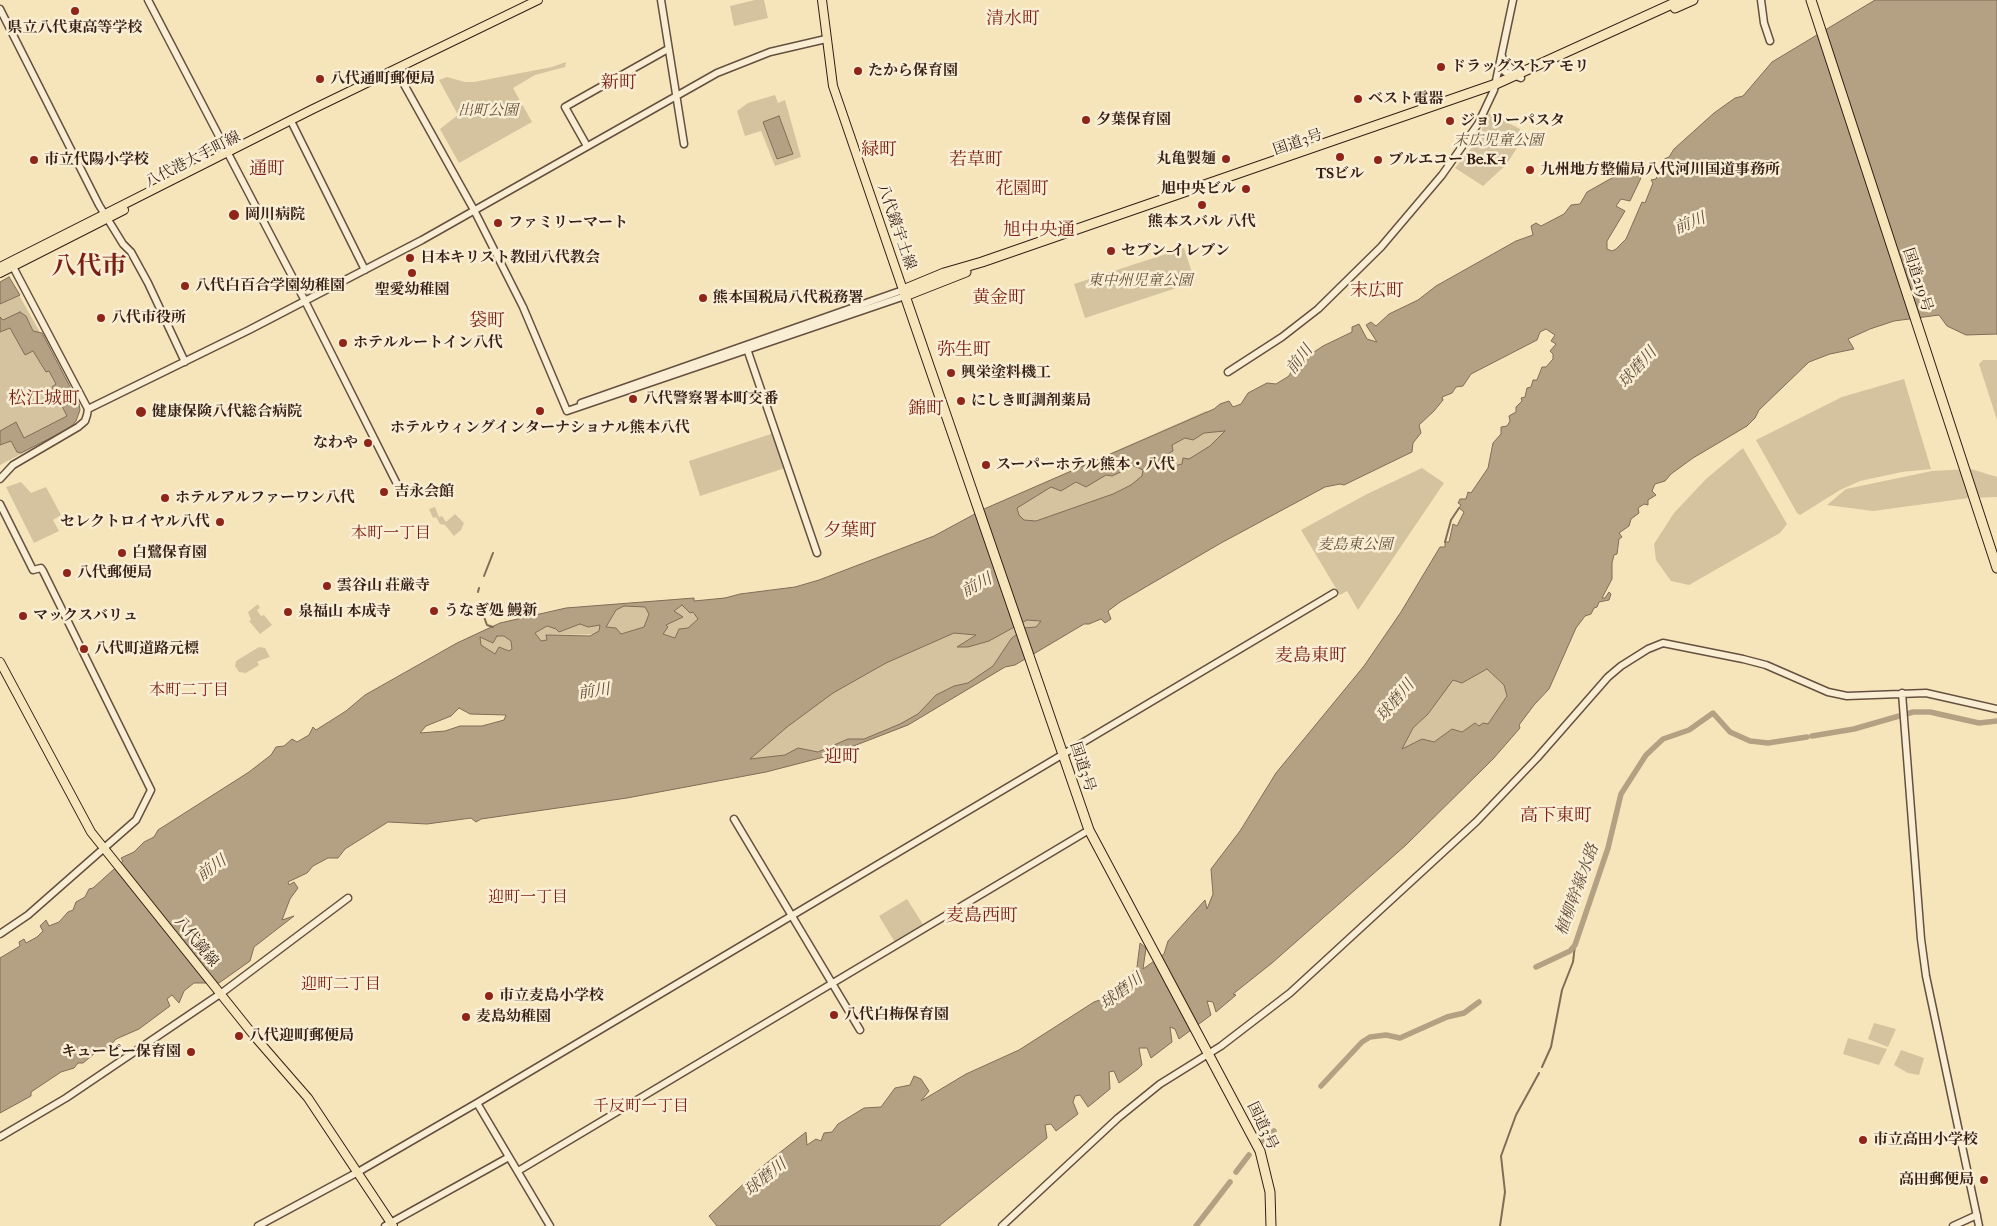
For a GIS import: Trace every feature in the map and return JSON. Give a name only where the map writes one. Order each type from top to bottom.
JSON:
[{"type":"highway","name":"国道3号","points":[[1271,1226],[1270,1192],[1263,1157],[1089,830],[904,293],[944,273],[982,262],[1495,87],[1681,0]]},
{"type":"highway","name":"国道3号","points":[[1520,75],[1693,0]]},
{"type":"highway","name":"国道219号","points":[[1812,5],[1996,564]]},
{"type":"main road","name":"八代港大手町線","points":[[0,273],[12,264],[105,216],[385,78],[396,70],[538,0]]},
{"type":"main road","name":"八代鏡宇土線","points":[[822,0],[833,86],[904,293]]},
{"type":"main road","name":"八代港大手町線","points":[[0,267],[12,264]]},
{"type":"main road","name":"八代鏡線","points":[[0,662],[71,796],[105,851],[308,1098],[358,1172],[390,1225]]},
{"type":"street","points":[[148,0],[305,301],[400,492]]},
{"type":"street","points":[[660,0],[684,144]]},
{"type":"street","points":[[1228,372],[1307,319],[1381,247],[1429,191],[1478,124],[1495,87],[1513,0]]},
{"type":"street","points":[[1761,0],[1764,23],[1770,41]]},
{"type":"street","points":[[0,9],[105,216],[123,244],[131,252],[185,362]]},
{"type":"street","points":[[0,479],[13,466],[83,424],[88,409],[365,270],[718,73],[748,60],[799,44],[826,39]]},
{"type":"street","points":[[587,146],[565,107],[668,49]]},
{"type":"street","points":[[1501,60],[1505,72],[1520,75]]},
{"type":"street","points":[[1501,60],[1520,75]]},
{"type":"street","points":[[396,70],[474,210],[537,336],[567,411],[590,399],[747,348],[904,293]]},
{"type":"street","points":[[292,123],[365,270]]},
{"type":"street","points":[[12,264],[88,409]]},
{"type":"street","points":[[747,348],[817,553]]},
{"type":"street","points":[[0,504],[33,570],[41,568],[151,790],[136,820],[105,851],[28,914],[0,934]]},
{"type":"street","points":[[258,1226],[358,1172],[477,1103],[1334,593]]},
{"type":"street","points":[[1002,1226],[1118,1118],[1160,1084],[1207,1053],[1290,993],[1459,839],[1525,772],[1608,677],[1621,666],[1648,650],[1663,643],[1743,659],[1766,665],[1828,692],[1846,696],[1902,693],[1926,694],[1997,709]]},
{"type":"street","points":[[1902,693],[1921,939],[1926,976],[1979,1226]]},
{"type":"street","points":[[734,819],[860,1030]]},
{"type":"street","points":[[518,1171],[1089,830]]},
{"type":"street","points":[[0,1138],[66,1098],[348,898]]},
{"type":"street","points":[[477,1103],[550,1226]]},
{"type":"street","points":[[390,1225],[509,1157]]},
{"type":"street","points":[[1953,1226],[1977,1215]]},
{"type":"green space","points":[[755,0],[764,0],[768,18],[734,26],[730,6]]},
{"type":"green space","name":"出町公園","points":[[566,62],[565,67],[535,75],[513,88],[532,122],[459,163],[440,129],[458,115],[439,80],[447,77],[465,82],[474,82],[552,67]]},
{"type":"green space","points":[[775,95],[778,103],[785,100],[801,157],[775,166],[761,131],[745,136],[737,111],[748,103]]},
{"type":"green space","name":"末広児童公園","points":[[1489,113],[1520,129],[1524,137],[1506,165],[1483,186],[1455,168],[1477,141]]},
{"type":"green space","name":"東中州児童公園","points":[[1184,248],[1195,282],[1085,318],[1074,284]]},
{"type":"green space","points":[[9,277],[80,404],[79,414],[70,428],[0,465],[0,282]]},
{"type":"green space","points":[[1983,360],[1997,360],[1997,420],[1979,364]]},
{"type":"green space","points":[[1904,379],[1931,469],[1902,472],[1860,481],[1840,490],[1800,515],[1797,513],[1756,440],[1842,397]]},
{"type":"green space","points":[[1206,411],[1224,420],[1256,423],[1105,507],[890,554],[946,531],[984,509]]},
{"type":"green space","points":[[774,433],[785,468],[700,496],[689,461]]},
{"type":"green space","points":[[1743,448],[1787,524],[1780,533],[1689,585],[1671,581],[1656,560],[1654,544],[1674,513],[1706,479]]},
{"type":"green space","name":"麦島東公園","points":[[1422,468],[1444,483],[1358,610],[1347,591],[1340,595],[1301,530],[1367,494]]},
{"type":"green space","points":[[1971,469],[1997,477],[1997,497],[1969,498],[1873,511],[1827,505],[1846,489],[1932,471]]},
{"type":"green space","points":[[21,482],[31,493],[46,487],[61,515],[53,520],[59,531],[34,543],[6,487]]},
{"type":"green space","points":[[435,507],[439,517],[442,516],[446,522],[455,514],[464,523],[461,530],[454,536],[445,525],[440,524],[436,517],[433,518],[429,509]]},
{"type":"green space","points":[[777,590],[675,638],[644,627],[621,634],[546,635],[547,640],[495,654],[457,643],[500,623],[566,608],[694,598],[694,601],[708,600]]},
{"type":"green space","points":[[258,604],[260,608],[257,610],[261,616],[264,615],[272,625],[260,634],[249,621],[251,620],[248,612]]},
{"type":"green space","points":[[1026,605],[1089,624],[1084,624],[1015,665],[1005,667],[908,725],[851,747],[841,747],[824,757],[766,772],[627,798],[658,781],[731,706]]},
{"type":"green space","points":[[259,647],[265,648],[270,657],[257,662],[259,665],[246,673],[239,672],[235,666],[236,661]]},
{"type":"green space","points":[[1487,669],[1504,685],[1507,696],[1488,724],[1480,726],[1475,723],[1462,732],[1452,729],[1434,742],[1401,750],[1413,728],[1428,714],[1453,679],[1462,683]]},
{"type":"green space","points":[[907,899],[924,926],[896,944],[879,916]]},
{"type":"green space","points":[[1874,1023],[1896,1029],[1888,1047],[1868,1039]]},
{"type":"green space","points":[[1848,1038],[1887,1049],[1879,1065],[1843,1054]]},
{"type":"green space","points":[[1901,1050],[1924,1058],[1919,1075],[1908,1073],[1894,1065]]},
{"type":"water","points":[[1875,0],[1997,0],[1997,334],[1966,335],[1947,326],[1939,315],[1894,321],[1870,329],[1848,339],[1854,349],[1830,354],[1809,362],[1759,410],[1755,418],[1747,426],[1693,458],[1671,474],[1665,481],[1655,484],[1652,491],[1656,495],[1648,500],[1648,505],[1644,504],[1638,508],[1639,513],[1631,519],[1629,526],[1619,533],[1622,537],[1619,539],[1617,554],[1614,555],[1612,563],[1612,579],[1602,598],[1605,598],[1609,592],[1611,594],[1609,600],[1599,602],[1591,614],[1585,616],[1576,628],[1549,689],[1519,725],[1520,728],[1493,759],[1406,845],[1272,963],[1233,994],[1236,995],[1216,1012],[1213,1002],[1207,1001],[1211,1015],[1179,1039],[1175,1029],[1170,1027],[1172,1042],[1151,1058],[1147,1048],[1139,1048],[1142,1065],[1119,1083],[1114,1071],[1109,1072],[1110,1089],[1088,1107],[1080,1095],[1075,1096],[1073,1102],[1078,1114],[1056,1131],[1051,1124],[1045,1125],[1047,1138],[939,1226],[717,1226],[709,1216],[764,1165],[806,1132],[807,1145],[816,1139],[821,1141],[824,1133],[832,1132],[838,1124],[864,1108],[881,1107],[895,1088],[910,1085],[914,1076],[921,1079],[929,1091],[921,1101],[966,1074],[1019,1050],[1094,1002],[1105,998],[1137,967],[1140,943],[1146,948],[1143,969],[1164,954],[1168,941],[1205,900],[1207,909],[1213,894],[1211,869],[1240,831],[1276,773],[1364,666],[1401,612],[1440,547],[1445,547],[1445,542],[1449,542],[1453,524],[1457,526],[1464,512],[1459,508],[1461,505],[1458,503],[1460,499],[1466,499],[1468,492],[1471,493],[1488,468],[1493,443],[1501,434],[1501,427],[1507,426],[1510,421],[1509,416],[1516,412],[1516,407],[1522,401],[1521,398],[1525,397],[1527,388],[1531,387],[1533,380],[1537,380],[1542,367],[1546,367],[1553,359],[1553,354],[1550,351],[1556,344],[1551,341],[1555,335],[1546,329],[1540,332],[1537,340],[1471,374],[1463,386],[1456,387],[1452,393],[1442,397],[1443,400],[1434,411],[1419,425],[1421,433],[1413,443],[1412,452],[1344,485],[1325,487],[1221,543],[1120,602],[1108,611],[1111,619],[1105,623],[1101,619],[1084,624],[1015,665],[1005,667],[908,725],[851,747],[841,747],[824,757],[766,772],[627,798],[481,819],[476,822],[471,818],[427,824],[388,822],[345,849],[338,858],[328,858],[313,866],[307,873],[288,882],[289,885],[294,882],[298,888],[290,899],[282,920],[294,916],[254,947],[250,961],[219,983],[194,983],[184,991],[179,1003],[172,995],[167,999],[170,1006],[139,1029],[116,1039],[108,1048],[95,1053],[83,1063],[78,1063],[74,1068],[61,1072],[31,1092],[31,1096],[0,1113],[0,958],[20,946],[19,942],[24,939],[26,943],[37,937],[43,931],[40,926],[46,920],[49,926],[59,922],[68,912],[73,910],[76,902],[85,897],[89,889],[93,888],[123,861],[121,858],[134,852],[144,842],[154,837],[158,830],[249,772],[271,755],[276,747],[284,746],[292,739],[297,742],[309,735],[313,727],[316,730],[346,711],[365,695],[457,643],[500,623],[566,608],[694,598],[694,601],[725,598],[740,594],[795,587],[819,580],[934,536],[984,509],[1214,409],[1220,404],[1229,401],[1233,407],[1241,404],[1248,393],[1267,383],[1276,384],[1289,376],[1302,360],[1323,346],[1352,332],[1352,327],[1359,324],[1367,339],[1377,342],[1366,325],[1371,322],[1376,326],[1389,314],[1418,300],[1436,286],[1516,241],[1533,235],[1531,226],[1536,223],[1541,226],[1564,214],[1571,205],[1580,204],[1587,192],[1635,165],[1638,160],[1645,165],[1630,201],[1621,199],[1616,206],[1625,211],[1607,241],[1607,249],[1612,251],[1626,239],[1642,202],[1645,203],[1653,183],[1651,180],[1656,179],[1664,159],[1669,157],[1674,149],[1714,113],[1735,98],[1743,96],[1772,62]],"holes":[[[1225,431],[1210,446],[1189,459],[1183,458],[1182,464],[1157,470],[1160,458],[1173,451],[1172,445],[1185,438],[1193,440],[1204,433]],[[1125,462],[1143,470],[1142,476],[1131,485],[1113,494],[1036,521],[1024,520],[1019,515],[1017,508],[1051,487],[1061,491],[1076,482],[1086,487],[1106,475],[1112,476],[1125,470]],[[682,605],[690,613],[693,612],[698,619],[688,628],[679,629],[675,638],[663,634],[668,627],[666,625],[683,617],[674,611]],[[624,606],[645,607],[649,614],[644,627],[621,634],[616,628],[606,627],[616,610]],[[1027,620],[1041,621],[1036,627],[1024,628],[1011,639],[993,666],[968,683],[954,686],[936,695],[918,714],[900,724],[864,739],[848,739],[818,752],[798,748],[785,755],[750,759],[787,727],[833,693],[886,663],[954,633],[976,635],[957,647],[968,647],[989,641]],[[580,624],[588,627],[600,625],[599,631],[590,636],[546,635],[547,640],[541,641],[535,633],[547,626],[559,632]],[[497,636],[504,636],[511,641],[512,649],[509,651],[499,647],[495,654],[481,645],[480,637],[493,643]],[[1487,669],[1504,685],[1507,696],[1488,724],[1483,723],[1479,726],[1475,723],[1462,732],[1452,729],[1434,742],[1422,739],[1402,749],[1413,728],[1428,714],[1453,680],[1462,683]],[[459,708],[470,714],[506,715],[504,720],[482,726],[460,726],[445,731],[420,733],[426,726],[451,716]]]},
{"type":"water","points":[[779,116],[793,154],[777,159],[763,122]]},
{"type":"water","points":[[9,277],[20,295],[0,304],[0,282]]},
{"type":"water","points":[[20,312],[26,316],[33,331],[42,333],[79,404],[80,410],[76,421],[70,428],[21,453],[17,452],[11,441],[0,445],[0,431],[16,422],[24,438],[67,416],[52,387],[56,384],[49,371],[46,372],[33,351],[25,355],[10,328],[0,332],[0,317],[3,320]]},
{"type":"waterway","points":[[1445,542],[1451,520],[1459,508]]},
{"type":"waterway","points":[[484,576],[493,553]]},
{"type":"waterway","points":[[478,592],[479,588]]},
{"type":"waterway","points":[[484,617],[487,625],[493,627]]},
{"type":"waterway","name":"植柳幹線水路","points":[[1812,736],[1854,729],[1913,712],[1930,712],[1979,723],[1997,721]]},
{"type":"waterway","name":"植柳幹線水路","points":[[1536,967],[1570,951],[1575,945],[1608,848],[1621,794],[1646,755],[1663,739],[1689,730],[1713,713],[1730,732],[1750,741],[1768,743],[1807,737]]},
{"type":"waterway","points":[[1542,1067],[1551,1047],[1562,990],[1573,962],[1575,945]]},
{"type":"waterway","name":"植柳幹線水路","points":[[1321,1086],[1362,1042],[1370,1037],[1386,1035],[1400,1038],[1447,1017],[1464,1013],[1479,1002]]},
{"type":"waterway","points":[[1500,1226],[1505,1192],[1501,1156],[1516,1115],[1539,1073]]},
{"type":"waterway","name":"植柳幹線水路","points":[[1264,1141],[1274,1131]]},
{"type":"waterway","name":"植柳幹線水路","points":[[1236,1172],[1249,1155]]},
{"type":"waterway","name":"植柳幹線水路","points":[[1196,1226],[1230,1182]]},
{"type":"place","name":"県立八代東高等学校","points":[[75,11]]},
{"type":"place","name":"ドラッグストア モリ","points":[[1441,67]]},
{"type":"place","name":"たから保育園","points":[[858,71]]},
{"type":"place","name":"八代通町郵便局","points":[[320,79]]},
{"type":"place","name":"ベスト電器","points":[[1358,99]]},
{"type":"place","name":"夕葉保育園","points":[[1086,120]]},
{"type":"place","name":"ジョリーパスタ","points":[[1450,121]]},
{"type":"place","name":"TSビル","points":[[1340,157]]},
{"type":"place","name":"丸亀製麺","points":[[1226,159]]},
{"type":"place","name":"市立代陽小学校","points":[[34,160]]},
{"type":"place","name":"ブルエコー Be.K-1","points":[[1378,160]]},
{"type":"place","name":"九州地方整備局八代河川国道事務所","points":[[1530,170]]},
{"type":"place","name":"旭中央ビル","points":[[1246,189]]},
{"type":"place","name":"熊本スバル 八代","points":[[1202,205]]},
{"type":"place","name":"岡川病院","points":[[234,215]]},
{"type":"place","name":"ファミリーマート","points":[[498,223]]},
{"type":"place","name":"セブン-イレブン","points":[[1111,251]]},
{"type":"place","name":"日本キリスト教団八代教会","points":[[410,258]]},
{"type":"place","name":"聖愛幼稚園","points":[[412,273]]},
{"type":"place","name":"八代白百合学園幼稚園","points":[[185,286]]},
{"type":"place","name":"熊本国税局八代税務署","points":[[703,298]]},
{"type":"place","name":"八代市役所","points":[[101,318]]},
{"type":"place","name":"ホテルルートイン八代","points":[[343,343]]},
{"type":"place","name":"興栄塗料機工","points":[[951,373]]},
{"type":"place","name":"八代警察署本町交番","points":[[633,399]]},
{"type":"place","name":"にしき町調剤薬局","points":[[961,401]]},
{"type":"place","name":"ホテルウィングインターナショナル熊本八代","points":[[540,411]]},
{"type":"place","name":"健康保険八代総合病院","points":[[141,412]]},
{"type":"place","name":"なわや","points":[[368,443]]},
{"type":"place","name":"スーパーホテル熊本・八代","points":[[986,465]]},
{"type":"place","name":"吉永会館","points":[[384,492]]},
{"type":"place","name":"ホテルアルファーワン八代","points":[[165,498]]},
{"type":"place","name":"セレクトロイヤル八代","points":[[220,522]]},
{"type":"place","name":"白鷺保育園","points":[[122,553]]},
{"type":"place","name":"八代郵便局","points":[[67,573]]},
{"type":"place","name":"雲谷山 荘厳寺","points":[[327,586]]},
{"type":"place","name":"うなぎ処 鰻新","points":[[434,611]]},
{"type":"place","name":"泉福山 本成寺","points":[[288,612]]},
{"type":"place","name":"マックスバリュ","points":[[23,616]]},
{"type":"place","name":"八代町道路元標","points":[[84,649]]},
{"type":"place","name":"市立麦島小学校","points":[[489,996]]},
{"type":"place","name":"八代白梅保育園","points":[[834,1015]]},
{"type":"place","name":"麦島幼稚園","points":[[466,1017]]},
{"type":"place","name":"八代迎町郵便局","points":[[239,1036]]},
{"type":"place","name":"キューピー保育園","points":[[191,1052]]},
{"type":"place","name":"市立高田小学校","points":[[1863,1140]]},
{"type":"place","name":"高田郵便局","points":[[1984,1180]]},
{"type":"district","name":"清水町","points":[[1013,20]]},
{"type":"district","name":"新町","points":[[619,84]]},
{"type":"district","name":"緑町","points":[[879,151]]},
{"type":"district","name":"若草町","points":[[976,161]]},
{"type":"district","name":"通町","points":[[267,170]]},
{"type":"district","name":"花園町","points":[[1022,190]]},
{"type":"district","name":"旭中央通","points":[[1039,231]]},
{"type":"district","name":"八代市","points":[[89,268]]},
{"type":"district","name":"末広町","points":[[1377,292]]},
{"type":"district","name":"黄金町","points":[[999,299]]},
{"type":"district","name":"袋町","points":[[487,322]]},
{"type":"district","name":"弥生町","points":[[964,351]]},
{"type":"district","name":"松江城町","points":[[44,400]]},
{"type":"district","name":"錦町","points":[[926,410]]},
{"type":"district","name":"夕葉町","points":[[850,532]]},
{"type":"district","name":"本町一丁目","points":[[391,534]]},
{"type":"district","name":"麦島東町","points":[[1311,657]]},
{"type":"district","name":"本町二丁目","points":[[189,691]]},
{"type":"district","name":"迎町","points":[[842,758]]},
{"type":"district","name":"高下東町","points":[[1556,817]]},
{"type":"district","name":"迎町一丁目","points":[[528,898]]},
{"type":"district","name":"麦島西町","points":[[982,917]]},
{"type":"district","name":"迎町二丁目","points":[[341,985]]},
{"type":"district","name":"千反町一丁目","points":[[641,1107]]},
{"type":"water label","name":"前川","points":[[1690,224]]},
{"type":"water label","name":"前川","points":[[1300,360]]},
{"type":"water label","name":"球磨川","points":[[1638,368]]},
{"type":"water label","name":"前川","points":[[977,586]]},
{"type":"water label","name":"前川","points":[[594,692]]},
{"type":"water label","name":"球磨川","points":[[1396,701]]},
{"type":"water label","name":"前川","points":[[212,869]]},
{"type":"water label","name":"球磨川","points":[[1122,992]]},
{"type":"water label","name":"球磨川","points":[[766,1178]]}]
